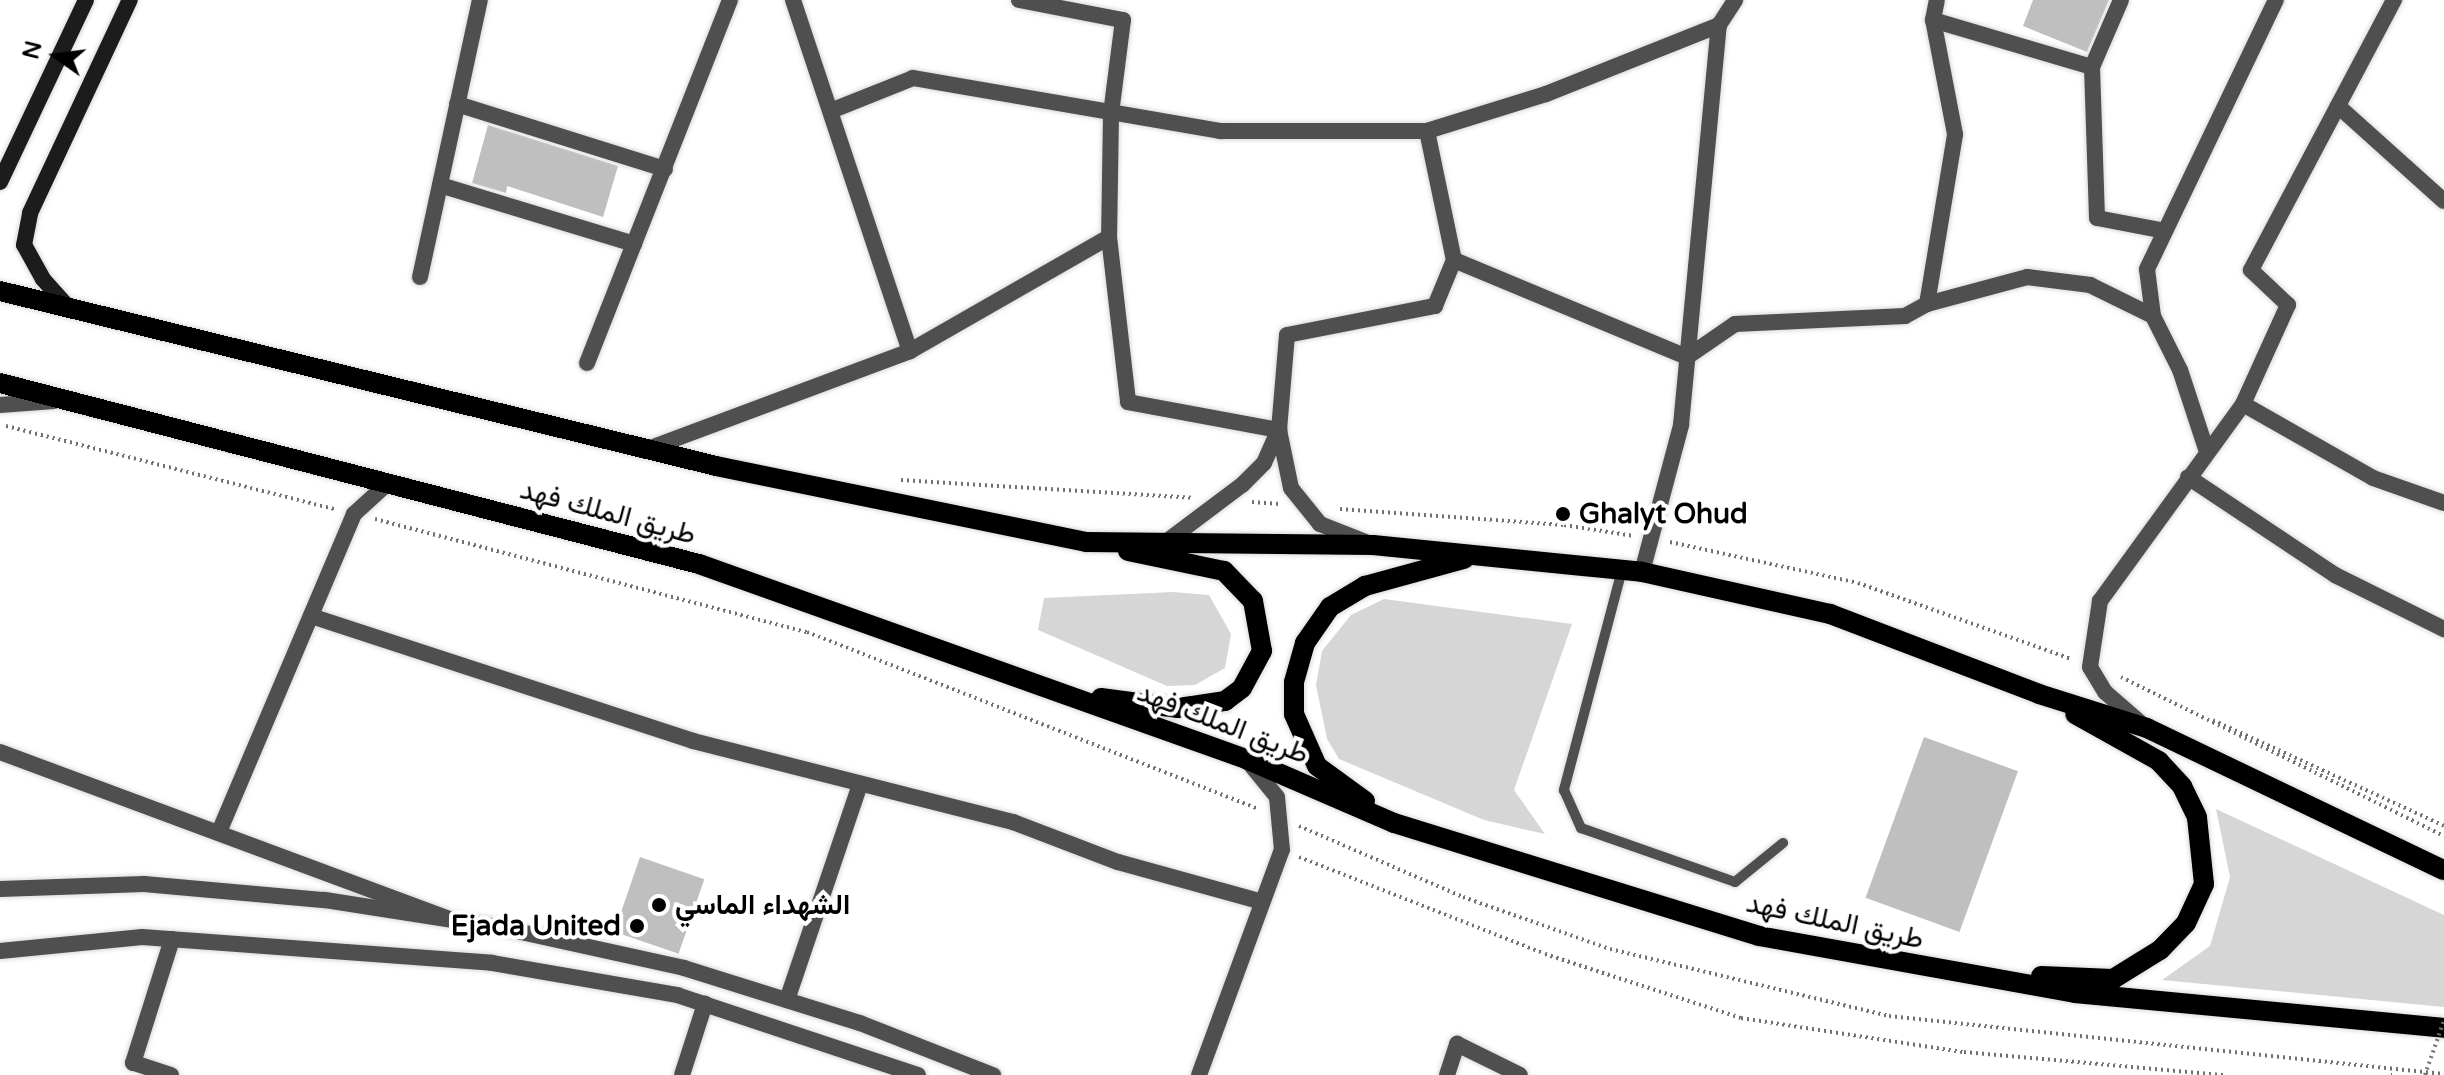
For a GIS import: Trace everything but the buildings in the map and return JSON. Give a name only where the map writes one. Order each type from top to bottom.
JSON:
[{"type":"main road","points":[[0,182],[86,0]]},
{"type":"main road","points":[[69,308],[43,279],[24,245],[30,213],[130,0]]},
{"type":"main road","points":[[0,291],[648,449],[1224,571],[1253,601],[1262,651],[1242,688],[1225,701],[1178,708],[1066,694]]},
{"type":"main road","name":"طريق الملك فهد","points":[[0,383],[699,564],[1246,759],[1394,823],[1759,936],[1945,973],[2075,993],[2444,1028]]},
{"type":"main road","points":[[1086,542],[1373,545],[1484,555],[1632,571],[1830,614],[2039,694],[2147,728],[2444,870]]},
{"type":"main road","points":[[1394,823],[1317,766],[1294,714],[1294,682],[1305,643],[1330,607],[1365,586],[1484,555]]},
{"type":"main road","points":[[1945,973],[2113,979],[2160,950],[2186,923],[2204,884],[2197,817],[2182,786],[2159,761],[2039,694]]},
{"type":"street","points":[[420,277],[480,0]]},
{"type":"street","points":[[587,363],[730,0]]},
{"type":"street","points":[[793,0],[833,110],[910,351]]},
{"type":"street","points":[[1019,0],[1123,20],[1111,114],[1109,237],[1128,402],[1279,430]]},
{"type":"street","points":[[1632,571],[1681,425],[1719,25],[1735,0]]},
{"type":"street","points":[[1927,304],[1955,134],[1933,20],[1937,0]]},
{"type":"street","points":[[2121,0],[2092,67],[2097,218],[2165,231]]},
{"type":"street","points":[[2207,452],[2180,370],[2153,316],[2147,269],[2276,0]]},
{"type":"street","points":[[2147,728],[2105,692],[2090,667],[2100,601],[2243,404],[2288,305],[2251,270],[2394,0]]},
{"type":"street","points":[[1933,20],[2092,67]]},
{"type":"street","points":[[833,110],[913,78],[1220,131],[1427,131],[1546,94],[1719,25]]},
{"type":"street","points":[[457,104],[665,169]]},
{"type":"street","points":[[2338,106],[2444,201]]},
{"type":"street","points":[[1373,545],[1320,524],[1291,488],[1279,430],[1287,335],[1435,306],[1454,260],[1427,131]]},
{"type":"street","points":[[440,185],[634,244]]},
{"type":"street","points":[[648,449],[910,351],[1109,237]]},
{"type":"street","points":[[1454,260],[1687,357]]},
{"type":"street","points":[[1687,357],[1735,324],[1753,320],[1905,316],[1927,304],[2027,277],[2090,285],[2153,316]]},
{"type":"street","points":[[0,405],[69,400]]},
{"type":"street","points":[[2243,404],[2373,478],[2444,503]]},
{"type":"street","points":[[1166,542],[1223,500],[1264,463],[1279,430]]},
{"type":"street","points":[[2188,477],[2335,575],[2444,629]]},
{"type":"street","points":[[219,832],[354,514],[388,483]]},
{"type":"street","points":[[311,616],[693,741],[1013,822],[1118,862],[1262,902]]},
{"type":"street","points":[[0,752],[448,919]]},
{"type":"street","points":[[1199,1075],[1282,850],[1283,818],[1277,797],[1246,759]]},
{"type":"street","points":[[787,1000],[860,784]]},
{"type":"street","points":[[0,889],[144,884],[325,900],[448,919],[684,968],[787,1000],[993,1075]]},
{"type":"street","points":[[0,951],[142,937],[492,963],[705,1004],[918,1075]]},
{"type":"street","points":[[171,1075],[133,1063],[172,939]]},
{"type":"street","points":[[682,1075],[705,1004]]},
{"type":"street","points":[[1447,1075],[1457,1044],[1520,1075]]},
{"type":"lane","points":[[1632,571],[1564,790],[1581,828],[1735,882],[1783,843]]},
{"type":"path","points":[[0,425],[807,632],[1283,818],[1463,897],[1610,949],[1859,1009],[2444,1074]]},
{"type":"path","points":[[885,478],[1252,502]]},
{"type":"path","points":[[1327,508],[1564,525],[1619,533]]},
{"type":"path","points":[[1662,540],[1858,583],[2090,667],[2444,826]]},
{"type":"path","points":[[2090,667],[2444,836]]},
{"type":"path","points":[[1282,850],[1545,954],[1741,1018],[1964,1052],[2224,1075]]},
{"type":"path","points":[[2425,1075],[2444,1020]]},
{"type":"shaded area","points":[[1173,592],[1209,595],[1231,634],[1225,668],[1195,685],[1167,686],[1038,630],[1044,598]]},
{"type":"shaded area","points":[[1384,599],[1572,624],[1514,790],[1545,834],[1484,820],[1339,759],[1327,739],[1316,685],[1322,651],[1351,615]]},
{"type":"shaded area","points":[[2216,809],[2444,915],[2444,1007],[2162,980],[2210,946],[2230,877]]},
{"type":"place","name":"Ghalyt Ohud","points":[[1563,514]]},
{"type":"place","name":"الشهداء الماسي","points":[[659,905]]},
{"type":"place","name":"Ejada United","points":[[637,926]]}]
